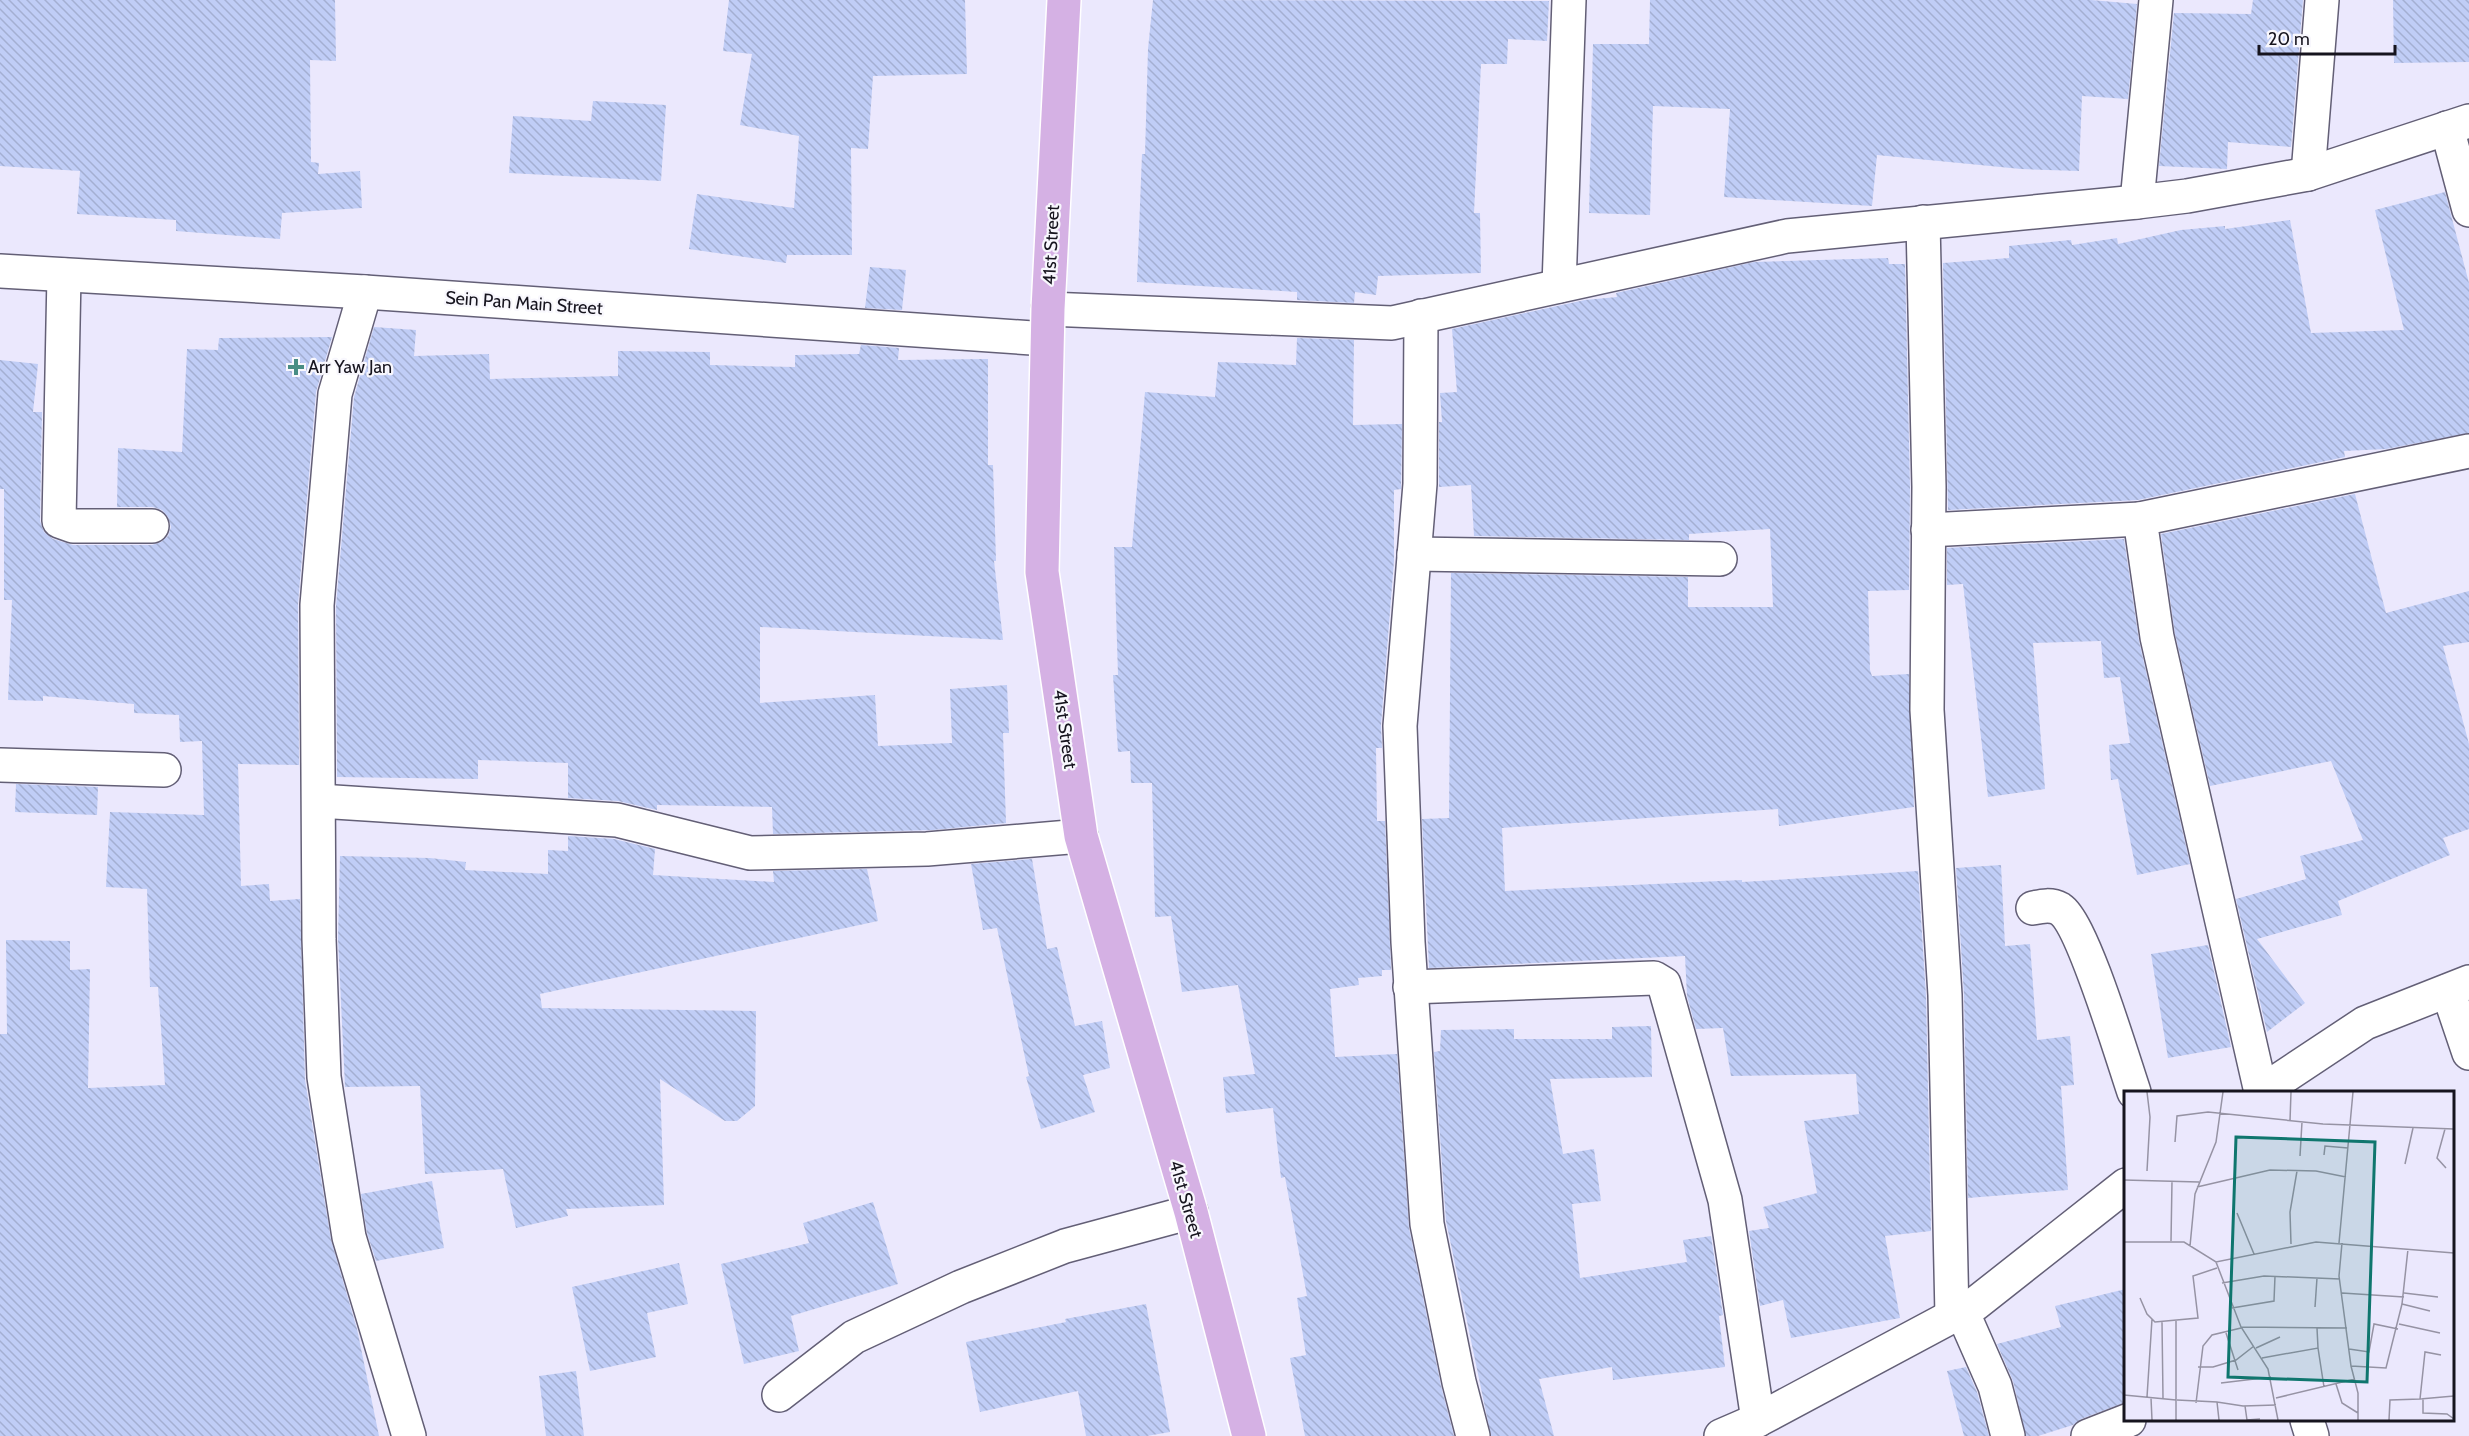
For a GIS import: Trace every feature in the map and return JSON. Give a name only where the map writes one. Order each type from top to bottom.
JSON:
[{"type":"main road","name":"41st Street","points":[[1064,0],[1048,324],[1042,572],[1081,836],[1191,1212],[1249,1436]]},
{"type":"street","points":[[1559,286],[1569,0]]},
{"type":"street","points":[[2137,202],[2156,0]]},
{"type":"street","points":[[2308,174],[2322,0]]},
{"type":"street","name":"Sein Pan Main Street","points":[[0,272],[365,292],[1048,324],[1392,323],[1787,236],[2137,202],[2187,196],[2308,174],[2458,125]]},
{"type":"street","points":[[2458,125],[2469,210]]},
{"type":"street","points":[[1923,222],[1929,487],[1927,710],[1945,995],[1957,1314],[1995,1386],[2008,1436]]},
{"type":"street","points":[[64,275],[59,521],[73,526],[152,526]]},
{"type":"street","points":[[365,292],[335,394],[317,605],[319,939],[324,1077],[349,1237],[409,1436]]},
{"type":"street","points":[[1421,316],[1420,484],[1400,726],[1410,987],[1427,1224],[1459,1382],[1473,1436]]},
{"type":"street","points":[[1928,530],[2140,519],[2469,451]]},
{"type":"street","points":[[2140,519],[2157,637],[2261,1091]]},
{"type":"street","points":[[1414,554],[1720,559]]},
{"type":"street","points":[[0,765],[164,770]]},
{"type":"street","points":[[319,801],[617,820],[750,853],[927,849],[1081,836]]},
{"type":"street","points":[[2033,908],[2049,905],[2061,910],[2085,950],[2134,1091]]},
{"type":"street","points":[[1410,987],[1660,979],[1664,984],[1725,1200],[1758,1420]]},
{"type":"street","points":[[2263,1091],[2365,1023],[2459,987],[2469,1053]]},
{"type":"street","points":[[1721,1436],[1758,1420],[1957,1314],[2124,1187]]},
{"type":"street","points":[[779,1395],[854,1337],[961,1287],[1065,1246],[1191,1212]]},
{"type":"street","points":[[2088,1436],[2124,1421]]},
{"type":"street","points":[[2308,1421],[2312,1436]]},
{"type":"building","points":[[0,0],[335,0],[336,61],[310,60],[311,162],[319,163],[318,174],[360,171],[362,208],[282,213],[280,239],[176,231],[176,220],[77,214],[80,171],[0,166]]},
{"type":"building","points":[[729,0],[965,0],[967,74],[873,76],[868,149],[851,148],[852,255],[787,255],[786,263],[689,249],[697,194],[794,208],[799,136],[740,125],[752,54],[723,51]]},
{"type":"building","points":[[1153,0],[1549,1],[1547,41],[1508,39],[1507,64],[1481,64],[1474,213],[1480,213],[1481,273],[1378,276],[1376,295],[1355,292],[1354,303],[1297,300],[1297,292],[1137,282],[1142,154],[1145,154],[1148,49]]},
{"type":"building","points":[[1650,0],[2091,0],[2137,4],[2128,99],[2082,96],[2079,171],[2021,169],[1877,155],[1872,206],[1724,197],[1730,109],[1653,106],[1650,215],[1589,213],[1593,44],[1649,44]]},
{"type":"building","points":[[2253,0],[2303,0],[2291,147],[2228,142],[2227,169],[2159,166],[2174,13],[2251,14]]},
{"type":"building","points":[[2393,0],[2469,0],[2469,62],[2394,63]]},
{"type":"building","points":[[593,101],[666,105],[661,181],[509,173],[513,116],[591,121]]},
{"type":"building","points":[[2445,192],[2469,283],[2469,433],[2386,449],[2344,451],[2345,457],[2138,500],[1948,510],[1943,263],[2009,258],[2009,246],[2071,240],[2072,245],[2117,238],[2118,244],[2181,230],[2225,226],[2225,229],[2290,220],[2311,333],[2404,330],[2375,210]]},
{"type":"building","points":[[1888,258],[1889,264],[1905,264],[1910,487],[1909,590],[1868,591],[1870,670],[1872,676],[1909,674],[1914,807],[1779,826],[1778,809],[1502,828],[1505,891],[1742,880],[1742,882],[1918,871],[1926,996],[1931,1231],[1885,1236],[1900,1318],[1791,1338],[1783,1300],[1760,1306],[1749,1231],[1769,1228],[1763,1207],[1817,1193],[1804,1121],[1859,1114],[1856,1074],[1731,1076],[1723,1028],[1696,1029],[1687,996],[1685,956],[1429,968],[1422,819],[1449,818],[1451,573],[1688,577],[1688,607],[1773,607],[1770,529],[1689,534],[1689,540],[1474,536],[1471,485],[1439,487],[1439,422],[1442,422],[1440,393],[1457,392],[1452,329],[1585,300],[1617,297],[1616,293],[1754,262]]},
{"type":"building","points":[[870,267],[906,270],[902,310],[865,308]]},
{"type":"building","points":[[374,327],[416,330],[414,356],[489,354],[490,379],[618,376],[618,351],[710,352],[710,365],[795,367],[795,355],[859,354],[861,345],[899,348],[898,360],[988,359],[988,465],[993,465],[996,561],[994,561],[1003,640],[760,627],[760,703],[875,695],[878,746],[952,743],[950,689],[1007,685],[1009,733],[1003,733],[1006,823],[933,830],[773,834],[772,807],[657,805],[657,810],[618,801],[568,798],[568,763],[478,760],[478,779],[337,777],[336,606],[354,397]]},
{"type":"building","points":[[332,337],[316,392],[298,604],[299,765],[238,764],[241,886],[269,884],[270,901],[300,899],[305,1080],[331,1240],[357,1329],[379,1436],[0,1436],[0,1034],[7,1034],[6,940],[70,941],[70,970],[90,969],[88,1088],[165,1085],[158,987],[150,987],[147,889],[106,887],[110,812],[204,815],[202,741],[180,742],[179,715],[134,713],[134,704],[43,696],[43,701],[8,700],[12,600],[4,600],[4,489],[0,489],[0,360],[38,364],[33,412],[42,412],[40,521],[44,532],[53,539],[73,545],[152,545],[168,536],[171,527],[168,517],[162,510],[153,507],[117,507],[118,448],[182,452],[187,349],[218,350],[219,338]]},
{"type":"building","points":[[1297,338],[1354,340],[1353,425],[1402,424],[1401,489],[1394,490],[1394,561],[1381,725],[1382,748],[1376,748],[1377,821],[1385,821],[1391,970],[1382,970],[1382,976],[1358,978],[1359,985],[1330,989],[1335,1057],[1397,1054],[1409,1228],[1441,1386],[1454,1436],[1305,1436],[1290,1358],[1306,1355],[1297,1298],[1307,1296],[1285,1177],[1281,1178],[1273,1108],[1226,1113],[1223,1077],[1255,1074],[1238,985],[1182,992],[1171,916],[1155,917],[1152,783],[1131,783],[1130,751],[1118,752],[1113,675],[1118,675],[1114,547],[1132,547],[1145,392],[1215,397],[1218,362],[1296,365]]},
{"type":"building","points":[[2355,494],[2386,613],[2469,591],[2469,642],[2443,646],[2469,744],[2469,829],[2443,838],[2450,855],[2338,901],[2342,915],[2257,939],[2305,1003],[2267,1032],[2236,899],[2306,879],[2300,856],[2363,840],[2331,761],[2210,786],[2175,634],[2161,534]]},
{"type":"building","points":[[2124,539],[2139,641],[2190,864],[2137,875],[2118,779],[2111,780],[2109,745],[2130,743],[2120,677],[2104,678],[2101,641],[2033,643],[2045,789],[1988,797],[1963,584],[1947,585],[1947,548]]},
{"type":"building","points":[[16,784],[98,787],[97,815],[15,812]]},
{"type":"building","points":[[568,836],[614,839],[655,849],[653,875],[774,882],[773,871],[867,869],[878,921],[540,994],[542,1008],[756,1011],[755,1106],[737,1121],[725,1121],[660,1079],[664,1205],[566,1209],[568,1216],[516,1228],[503,1169],[425,1174],[420,1086],[345,1087],[338,939],[340,856],[430,858],[466,862],[465,870],[548,874],[548,850],[568,851]]},
{"type":"building","points":[[1032,859],[1047,949],[1057,947],[1075,1026],[1102,1021],[1110,1068],[1083,1075],[1095,1112],[1041,1129],[1026,1077],[1029,1076],[997,928],[983,930],[971,864]]},
{"type":"building","points":[[2001,865],[2005,946],[2030,944],[2037,1040],[2070,1036],[2074,1085],[2061,1086],[2068,1190],[1968,1198],[1964,995],[1956,868]]},
{"type":"building","points":[[2208,945],[2231,1047],[2168,1058],[2151,954]]},
{"type":"building","points":[[1651,1026],[1652,1077],[1550,1079],[1563,1154],[1594,1149],[1601,1201],[1572,1204],[1580,1278],[1687,1262],[1683,1240],[1711,1236],[1723,1315],[1719,1316],[1725,1367],[1613,1380],[1612,1367],[1539,1379],[1554,1436],[1491,1436],[1446,1221],[1434,1052],[1440,1051],[1441,1030],[1514,1029],[1514,1039],[1612,1039],[1612,1027]]},
{"type":"building","points":[[432,1181],[444,1248],[376,1261],[367,1233],[361,1194]]},
{"type":"building","points":[[873,1202],[898,1284],[791,1316],[799,1351],[744,1364],[721,1264],[809,1243],[803,1223]]},
{"type":"building","points":[[679,1263],[688,1304],[647,1313],[656,1357],[590,1371],[572,1287]]},
{"type":"building","points":[[2124,1289],[2124,1403],[2081,1419],[2073,1425],[2038,1436],[2026,1436],[2013,1381],[1997,1344],[2061,1327],[2055,1306]]},
{"type":"building","points":[[1146,1304],[1170,1432],[1147,1436],[1086,1436],[1078,1391],[980,1412],[966,1342],[1066,1322],[1065,1319]]},
{"type":"building","points":[[1966,1367],[1977,1392],[1989,1436],[1964,1436],[1947,1371]]},
{"type":"building","points":[[576,1371],[584,1436],[546,1436],[539,1376]]},
{"type":"place","name":"Arr Yaw Jan","points":[[296,367]]}]
